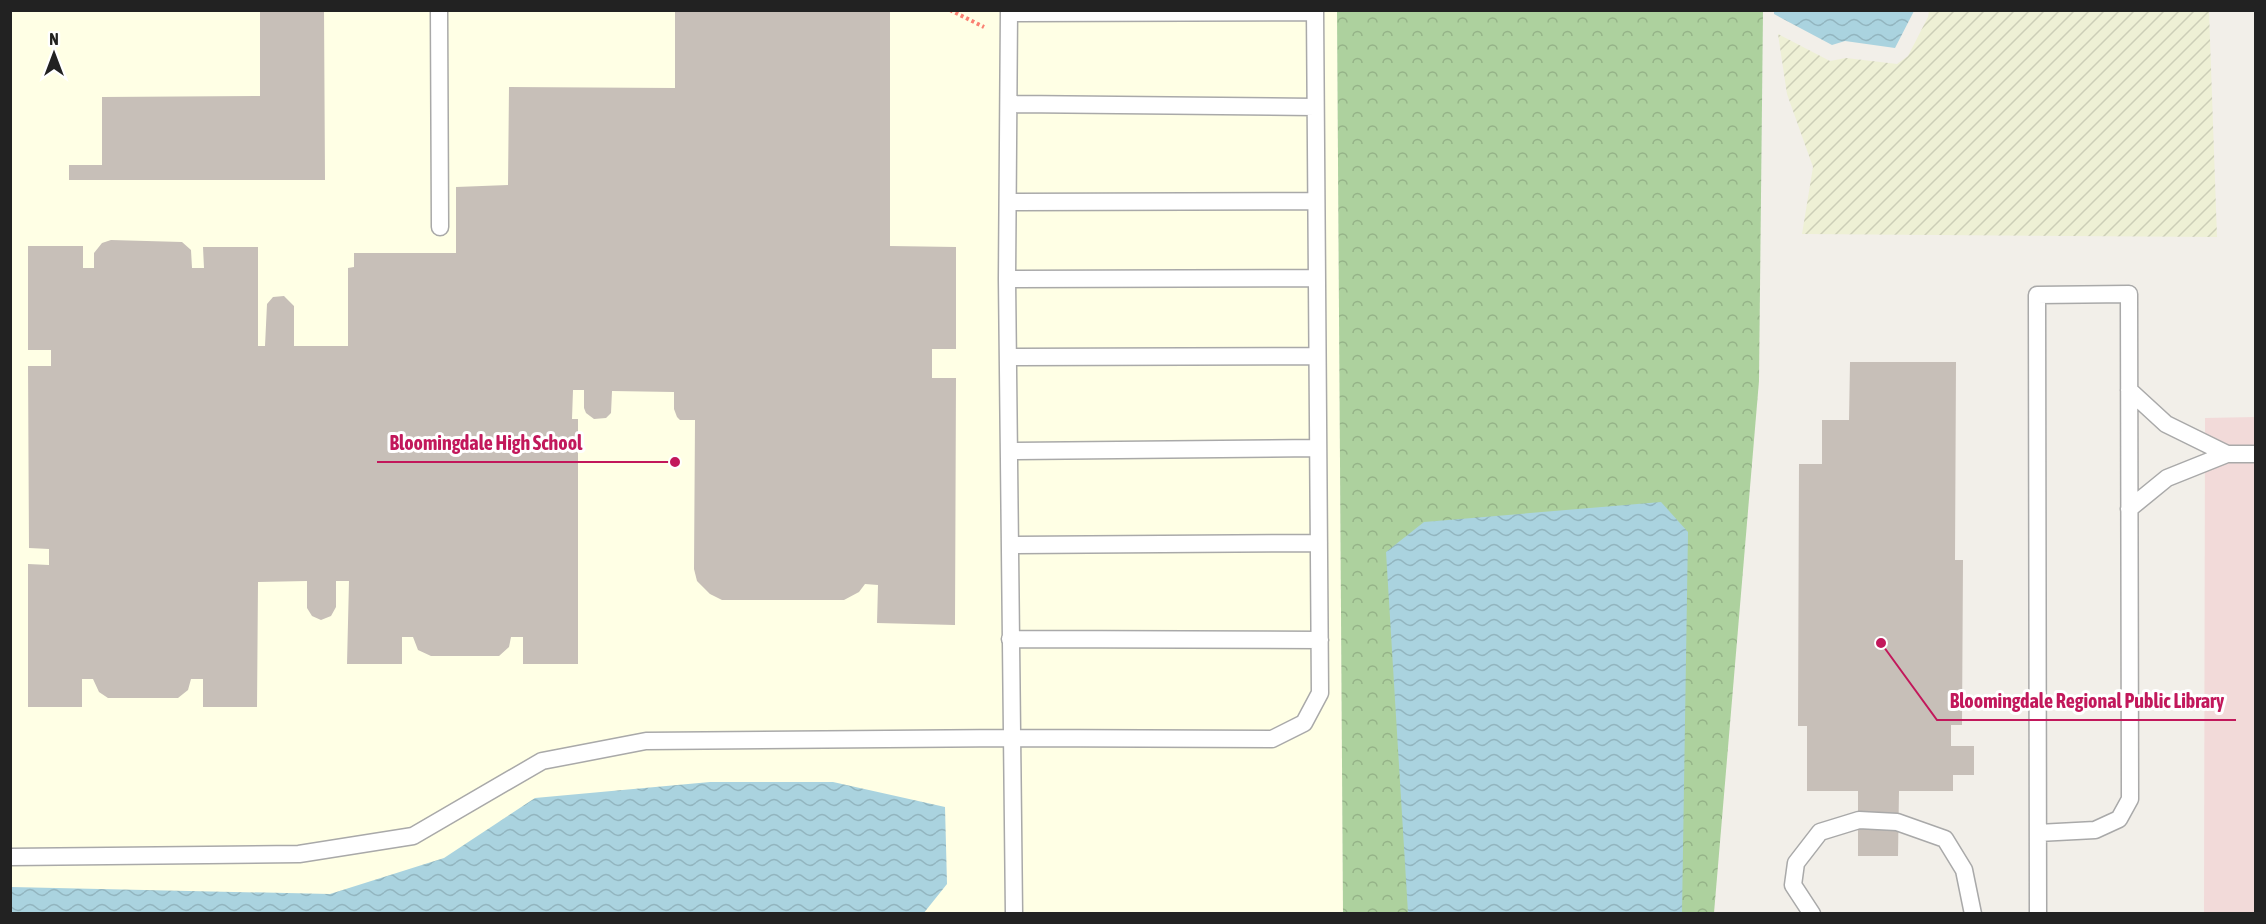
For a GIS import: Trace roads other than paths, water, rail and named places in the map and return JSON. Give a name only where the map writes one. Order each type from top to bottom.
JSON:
[{"type":"lane","points":[[439,10],[440,227]]},
{"type":"lane","points":[[10,857],[299,854],[412,836],[542,761],[646,741],[1011,738],[1272,739],[1304,723],[1320,693],[1315,11],[1010,12],[1008,357],[1011,738],[1014,914]]},
{"type":"lane","points":[[1009,104],[1315,106]]},
{"type":"lane","points":[[1008,202],[1316,201]]},
{"type":"lane","points":[[1008,279],[1317,278]]},
{"type":"lane","points":[[2038,833],[2095,830],[2119,819],[2130,799],[2129,294],[2037,295],[2038,914]]},
{"type":"lane","points":[[1008,357],[1317,356]]},
{"type":"lane","points":[[2129,390],[2166,424],[2227,454]]},
{"type":"lane","points":[[1009,451],[1318,448]]},
{"type":"lane","points":[[2129,509],[2167,478],[2227,454],[2256,454]]},
{"type":"lane","points":[[1010,545],[1319,543]]},
{"type":"lane","points":[[1010,639],[1320,639]]},
{"type":"lane","points":[[1812,914],[1793,885],[1796,862],[1820,832],[1859,820],[1897,822],[1945,839],[1964,870],[1973,914]]},
{"type":"water","points":[[1914,10],[1895,48],[1845,41],[1832,45],[1774,14],[1774,11]]},
{"type":"water","points":[[1661,502],[1688,532],[1682,913],[1408,913],[1386,552],[1424,522]]},
{"type":"water","points":[[710,782],[833,782],[945,807],[947,884],[923,914],[11,913],[11,887],[330,894],[444,858],[535,798]]},
{"type":"place","name":"Bloomingdale High School","points":[[675,462]]},
{"type":"place","name":"Bloomingdale Regional Public Library","points":[[1881,643]]}]
